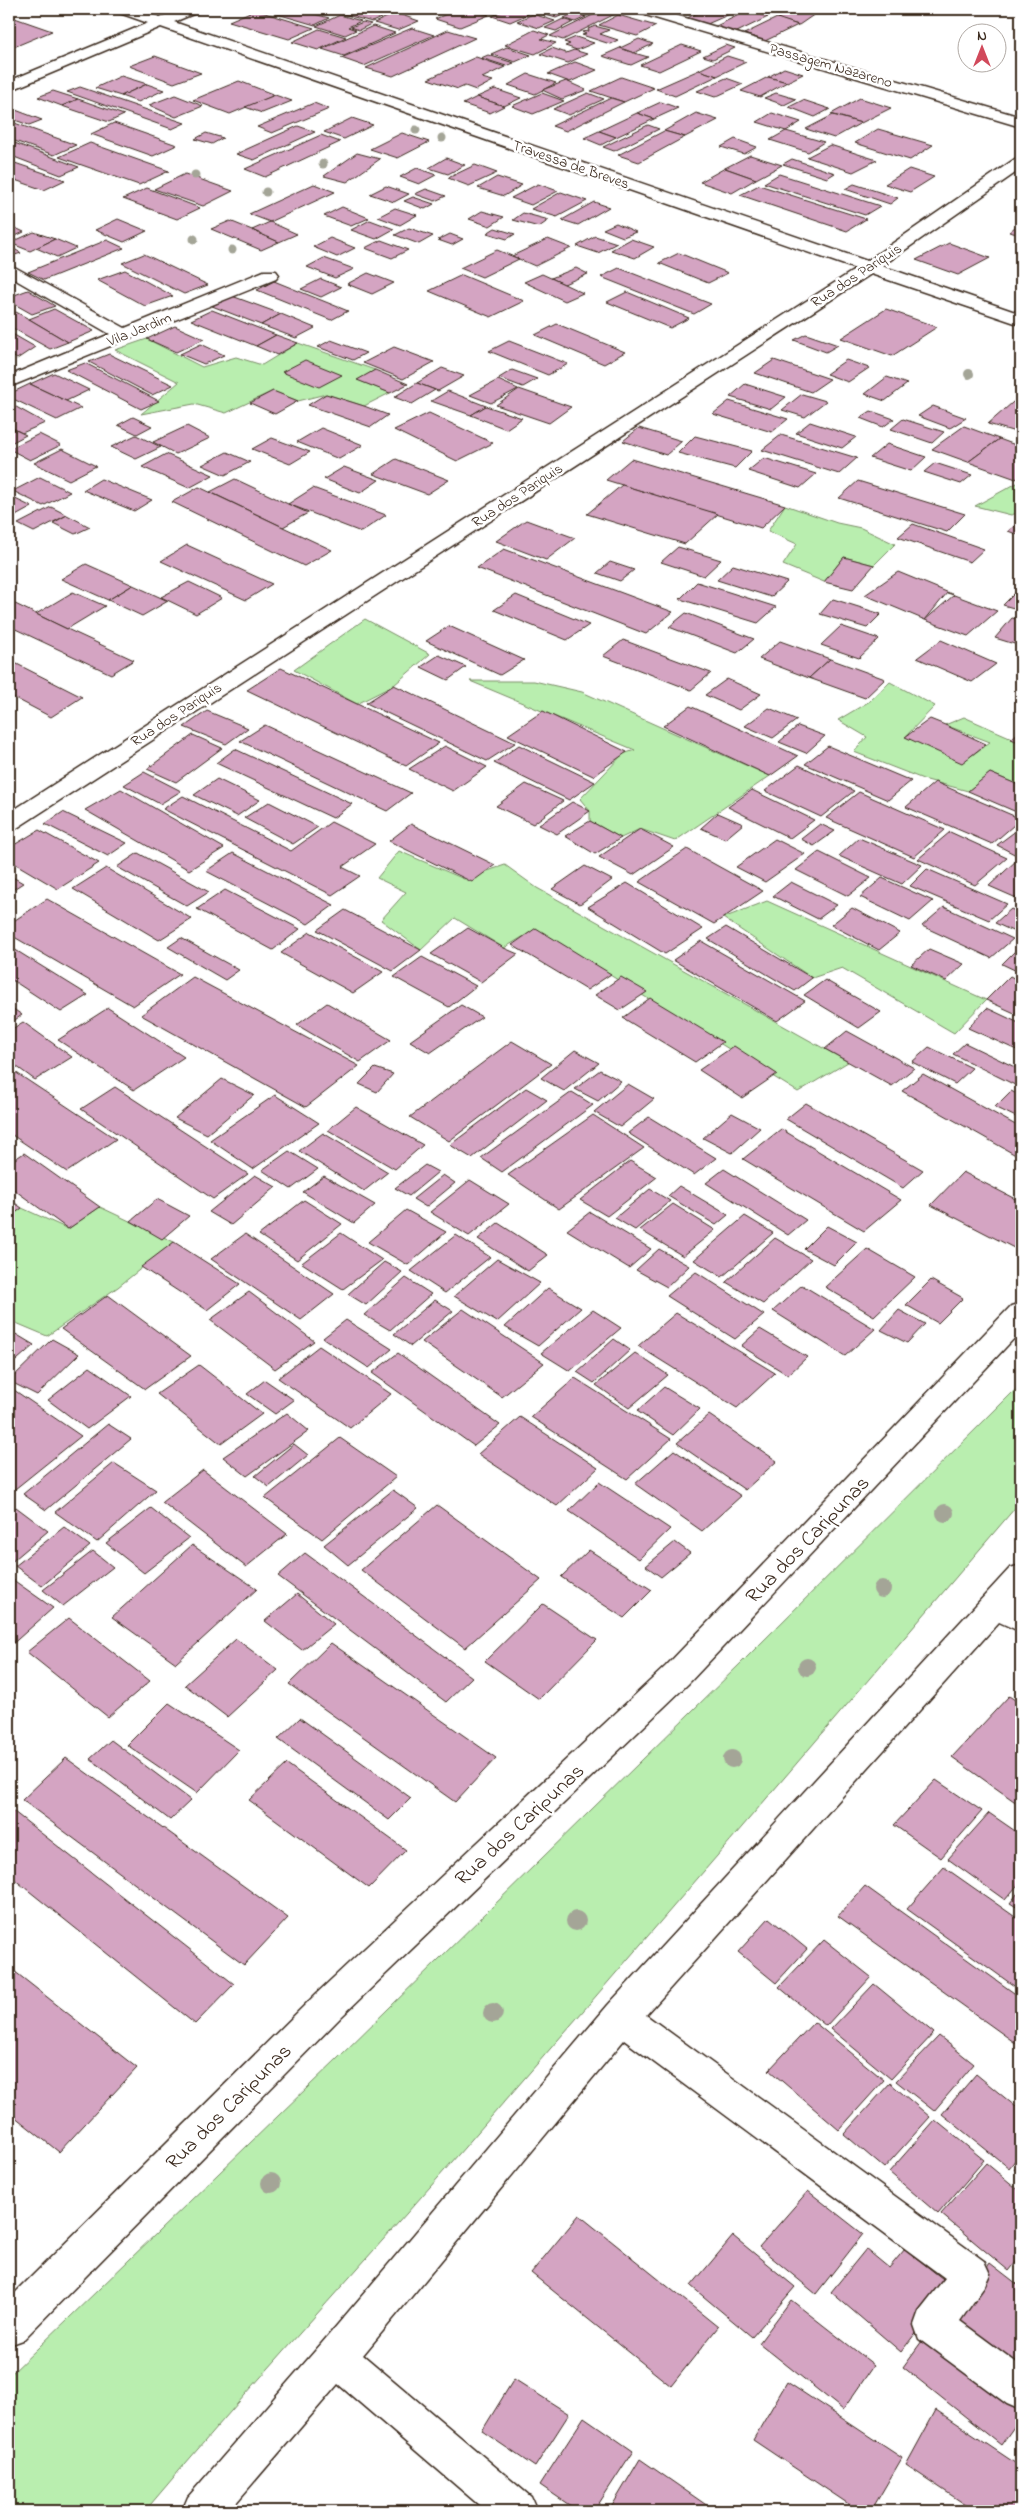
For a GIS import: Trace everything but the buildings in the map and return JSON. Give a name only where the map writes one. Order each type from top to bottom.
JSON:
[{"type":"street","name":"Travessa de Breves","points":[[122,9],[1021,320]]},
{"type":"street","points":[[9,86],[193,9]]},
{"type":"street","name":"Passagem Nazareno","points":[[640,9],[1021,122]]},
{"type":"street","name":"Rua dos Pariquis","points":[[9,823],[870,267],[1021,162]]},
{"type":"street","points":[[9,269],[125,335]]},
{"type":"street","name":"Vila Jardim","points":[[9,382],[270,276]]},
{"type":"street","name":"Rua dos Caripunas","points":[[9,2326],[329,2005],[677,1675],[1021,1313]]},
{"type":"street","points":[[202,2511],[336,2357],[621,2017],[1009,1612],[1021,1577]]},
{"type":"street","points":[[621,2017],[972,2274],[933,2325],[1021,2390]]},
{"type":"street","points":[[336,2357],[517,2511]]},
{"type":"green space","points":[[147,339],[202,367],[236,357],[262,365],[298,343],[375,370],[358,380],[390,393],[364,406],[326,394],[298,401],[273,391],[226,413],[194,404],[141,414],[179,382],[115,350]]},
{"type":"green space","points":[[1017,483],[1021,485],[1021,512],[1011,515],[975,506]]},
{"type":"green space","points":[[785,505],[837,523],[861,528],[895,544],[874,565],[844,557],[824,582],[783,565],[797,544],[768,531]]},
{"type":"green space","points":[[365,619],[430,654],[394,685],[357,704],[294,670]]},
{"type":"green space","points":[[470,681],[534,681],[582,692],[770,776],[675,841],[640,829],[621,838],[590,821],[590,811],[580,799],[623,754],[635,750]]},
{"type":"green space","points":[[890,682],[935,706],[906,736],[964,761],[990,742],[945,725],[964,717],[1021,742],[1021,786],[990,773],[968,791],[923,779],[854,752],[867,737],[838,720],[870,701]]},
{"type":"green space","points":[[399,851],[464,879],[505,865],[537,888],[848,1062],[798,1092],[536,929],[504,948],[455,918],[421,950],[381,920],[406,892],[377,878]]},
{"type":"green space","points":[[767,901],[986,1000],[954,1033],[842,968],[812,978],[723,918]]},
{"type":"green space","points":[[100,1207],[174,1242],[118,1287],[47,1336],[9,1320],[9,1218],[22,1208],[68,1229]]},
{"type":"green space","points":[[1021,1384],[1021,1501],[585,2009],[145,2511],[9,2511],[9,2376],[338,2058],[741,1663]]}]
